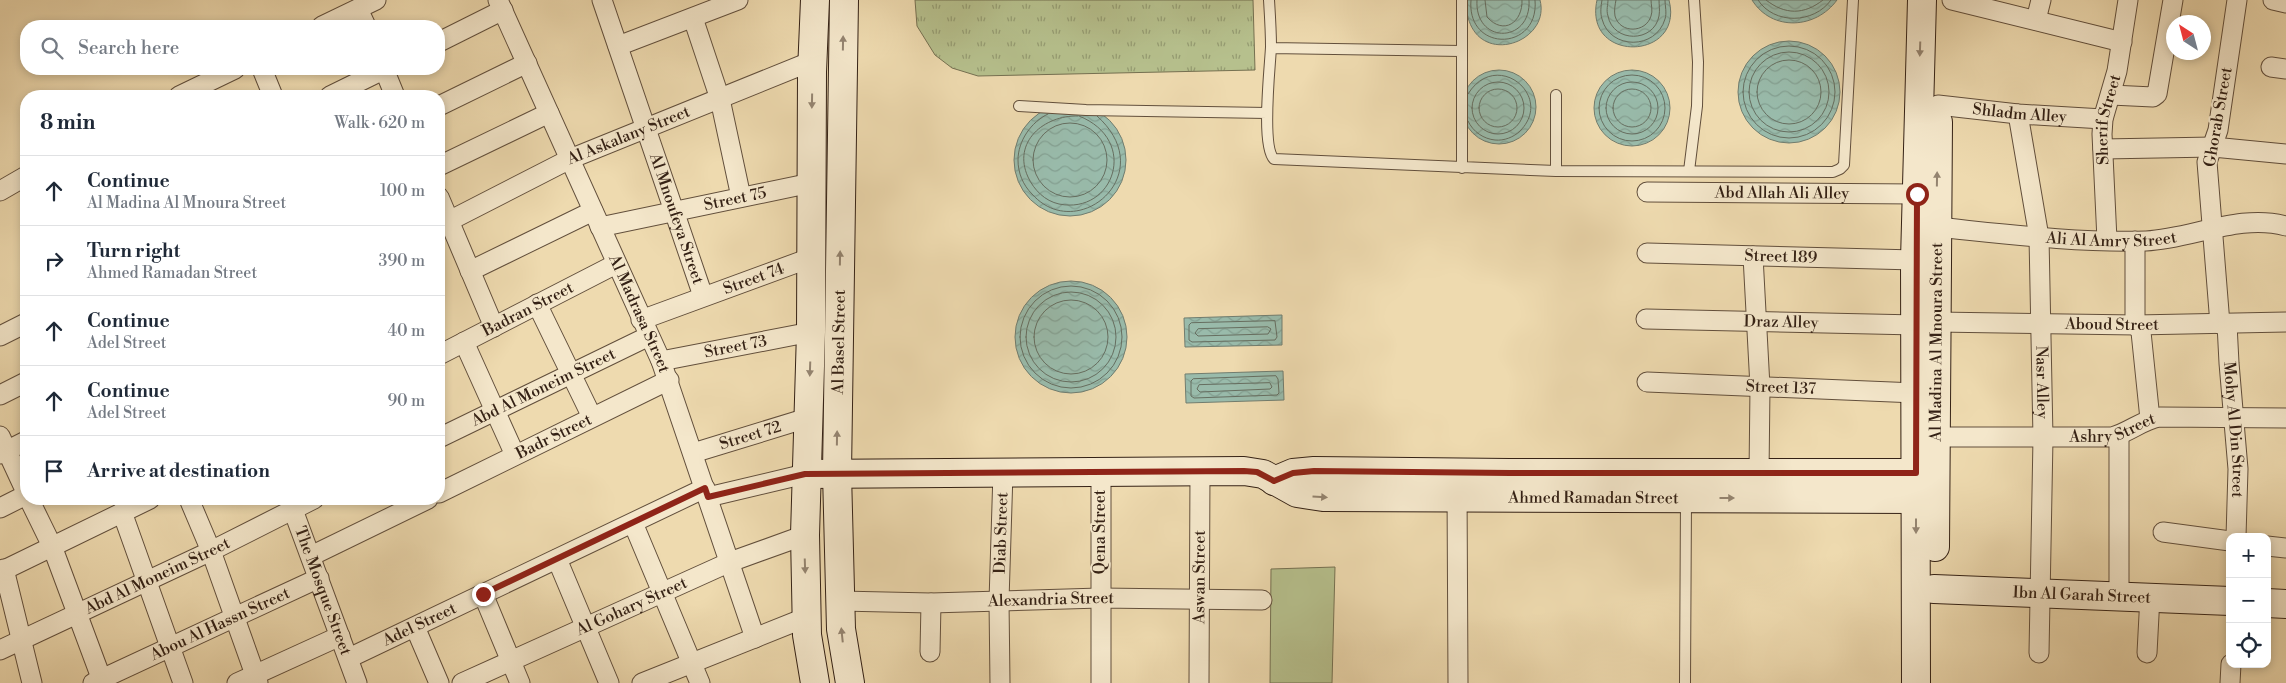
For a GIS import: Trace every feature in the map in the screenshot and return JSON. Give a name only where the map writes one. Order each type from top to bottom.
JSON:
[{"type":"main road","name":"Al Basel Street","points":[[815,0],[812,66],[811,332],[805,474],[807,617],[809,654],[815,683]]},
{"type":"main road","name":"Al Basel Street","points":[[844,0],[837,473],[841,629],[850,683]]},
{"type":"main road","name":"Al Madina Al Mnoura Street","points":[[1922,0],[1916,260],[1927,323],[1936,437],[1934,683]]},
{"type":"main road","name":"Al Madina Al Mnoura Street","points":[[1916,683],[1916,392],[1927,323],[1936,226],[1939,0]]},
{"type":"main road","points":[[812,66],[843,71]]},
{"type":"main road","name":"Ahmed Ramadan Street","points":[[805,474],[1250,471],[1263,474],[1297,492],[1323,497],[1457,485],[1759,474],[1916,486]]},
{"type":"main road","name":"Ahmed Ramadan Street","points":[[1457,485],[1686,497],[1916,486]]},
{"type":"main road","name":"Ibn Al Garah Street","points":[[1934,589],[2226,600]]},
{"type":"main road","points":[[2271,603],[2286,604]]},
{"type":"street","points":[[335,20],[376,0]]},
{"type":"street","name":"Al Mnoufeya Street","points":[[602,0],[703,296]]},
{"type":"street","points":[[1952,0],[2122,42]]},
{"type":"street","points":[[2036,20],[2041,0]]},
{"type":"street","name":"Sherif Street","points":[[2107,240],[2103,119],[2111,95],[2128,0]]},
{"type":"street","points":[[2111,95],[2153,97],[2157,94],[2173,0]]},
{"type":"street","name":"Ghorab Street","points":[[2224,324],[2207,162],[2218,130],[2237,0]]},
{"type":"street","points":[[2273,0],[2286,3]]},
{"type":"street","points":[[618,46],[693,18],[729,2]]},
{"type":"street","points":[[445,38],[501,5]]},
{"type":"street","name":"Al Madrasa Street","points":[[501,5],[669,380],[755,638]]},
{"type":"street","points":[[358,9],[363,20]]},
{"type":"street","points":[[693,18],[720,100],[741,197]]},
{"type":"street","points":[[445,103],[527,63]]},
{"type":"street","name":"Al Askalany Street","points":[[449,222],[570,159],[812,66]]},
{"type":"street","points":[[191,90],[223,75]]},
{"type":"street","points":[[265,75],[271,90]]},
{"type":"street","points":[[342,90],[372,75]]},
{"type":"street","points":[[386,75],[393,90]]},
{"type":"street","name":"Shladm Alley","points":[[1938,105],[2018,114],[2103,119]]},
{"type":"street","points":[[445,163],[549,114]]},
{"type":"street","name":"Nasr Alley","points":[[2018,114],[2038,238],[2043,438],[2039,653]]},
{"type":"street","points":[[2103,149],[2213,147],[2286,154]]},
{"type":"street","points":[[0,191],[20,179]]},
{"type":"street","name":"Street 75","points":[[470,271],[597,219],[675,211],[811,183]]},
{"type":"street","name":"Abd Allah Ali Alley","points":[[1647,192],[1917,194]]},
{"type":"street","points":[[445,212],[494,327]]},
{"type":"street","name":"Ali Al Amry Street","points":[[1936,226],[2038,238],[2135,241],[2170,238],[2255,223],[2286,226]]},
{"type":"street","points":[[2135,241],[2136,325],[2140,332],[2150,419]]},
{"type":"street","name":"Street 189","points":[[1647,253],[1916,260]]},
{"type":"street","points":[[1753,256],[1758,320],[1760,387],[1759,474]]},
{"type":"street","name":"Street 74","points":[[645,328],[703,296],[810,258]]},
{"type":"street","name":"Badran Street","points":[[445,352],[616,264]]},
{"type":"street","points":[[537,304],[592,417]]},
{"type":"street","name":"Draz Alley","points":[[1646,318],[1927,323]]},
{"type":"street","name":"Aboud Street","points":[[1927,323],[2136,325],[2286,322]]},
{"type":"street","name":"Mohy Al Din Street","points":[[2224,324],[2238,469],[2236,533]]},
{"type":"street","points":[[0,336],[20,326]]},
{"type":"street","name":"Abd Al Moneim Street","points":[[445,435],[571,374],[645,328]]},
{"type":"street","name":"Street 73","points":[[661,361],[811,332]]},
{"type":"street","points":[[464,342],[515,455]]},
{"type":"street","name":"Badr Street","points":[[445,488],[669,380]]},
{"type":"street","name":"Street 137","points":[[1646,382],[1916,392]]},
{"type":"street","points":[[0,395],[20,385]]},
{"type":"street","name":"Ashry Street","points":[[1936,437],[2043,438],[2119,435],[2150,419],[2160,417],[2286,418]]},
{"type":"street","name":"Street 72","points":[[693,453],[808,418]]},
{"type":"street","points":[[2119,435],[2119,595]]},
{"type":"street","points":[[20,442],[2,447],[20,482]]},
{"type":"street","name":"Qena Street","points":[[1100,471],[1101,683]]},
{"type":"street","name":"Aswan Street","points":[[1200,471],[1200,683]]},
{"type":"street","name":"Diab Street","points":[[1000,683],[1003,472]]},
{"type":"street","name":"Adel Street","points":[[348,658],[633,523],[706,493],[805,474]]},
{"type":"street","points":[[1457,485],[1458,683]]},
{"type":"street","points":[[0,508],[20,496]]},
{"type":"street","points":[[33,505],[52,546],[99,682]]},
{"type":"street","points":[[32,683],[2,570],[137,505]]},
{"type":"street","points":[[192,505],[211,551],[257,679]]},
{"type":"street","name":"Abd Al Moneim Street","points":[[0,650],[211,551],[288,505]]},
{"type":"street","name":"The Mosque Street","points":[[290,505],[358,683]]},
{"type":"street","name":"Badr Street","points":[[311,556],[411,505]]},
{"type":"street","points":[[122,512],[183,683]]},
{"type":"street","points":[[633,523],[700,683]]},
{"type":"street","points":[[2163,532],[2226,540]]},
{"type":"street","name":"Al Gohary Street","points":[[462,683],[730,562],[805,535]]},
{"type":"street","points":[[2271,546],[2286,548]]},
{"type":"street","points":[[557,559],[610,683]]},
{"type":"street","name":"Abou Al Hassn Street","points":[[99,682],[319,578]]},
{"type":"street","points":[[483,594],[520,683]]},
{"type":"street","points":[[2147,653],[2150,596]]},
{"type":"street","name":"Alexandria Street","points":[[840,601],[931,602],[1100,598],[1262,600]]},
{"type":"street","points":[[930,652],[931,602]]},
{"type":"street","points":[[642,683],[807,617]]},
{"type":"street","points":[[415,626],[439,683]]},
{"type":"street","points":[[237,683],[257,679],[340,636]]},
{"type":"street","points":[[2230,683],[2231,668]]},
{"type":"lane","points":[[1269,0],[1271,48],[1267,113],[1270,152],[1274,159],[1556,171],[1833,172],[1844,165],[1854,0]]},
{"type":"lane","points":[[1462,0],[1462,168]]},
{"type":"lane","points":[[1688,171],[1697,106],[1698,62],[1694,0]]},
{"type":"lane","points":[[1271,48],[1461,51]]},
{"type":"lane","points":[[1556,95],[1556,171]]},
{"type":"lane","points":[[1019,106],[1086,110],[1267,113]]},
{"type":"lane","points":[[1685,683],[1686,497]]},
{"type":"green space","points":[[915,0],[1253,0],[1255,70],[978,76],[952,68],[935,55],[917,26]]},
{"type":"green space","points":[[1335,567],[1332,683],[1270,683],[1271,569]]},
{"type":"water","points":[[1466,0],[1540,0],[1540,16],[1534,30],[1522,39],[1507,44],[1493,44],[1479,37],[1470,23]]},
{"type":"water","points":[[1597,0],[1669,0],[1670,20],[1663,35],[1650,44],[1634,47],[1618,44],[1605,36],[1597,21]]},
{"type":"water","points":[[1752,0],[1837,0],[1818,17],[1794,23],[1782,22],[1771,18]]},
{"type":"water","points":[[1789,41],[1809,45],[1825,56],[1836,72],[1840,92],[1836,112],[1825,128],[1809,139],[1789,143],[1769,139],[1753,128],[1742,112],[1738,92],[1742,72],[1753,56],[1769,45]]},
{"type":"water","points":[[1492,70],[1506,70],[1520,76],[1530,86],[1536,100],[1536,114],[1530,128],[1520,138],[1506,144],[1492,144],[1478,138],[1468,128],[1462,114],[1462,100],[1468,86],[1478,76]]},
{"type":"water","points":[[1632,70],[1646,73],[1659,81],[1667,94],[1670,108],[1667,122],[1659,135],[1646,143],[1632,146],[1618,143],[1605,135],[1597,122],[1594,108],[1597,94],[1605,81],[1618,73]]},
{"type":"water","points":[[1070,104],[1091,108],[1110,120],[1122,139],[1126,160],[1122,181],[1110,200],[1091,212],[1070,216],[1049,212],[1030,200],[1018,181],[1014,160],[1018,139],[1030,120],[1049,108]]},
{"type":"water","points":[[1071,281],[1092,285],[1111,297],[1123,316],[1127,337],[1123,358],[1111,377],[1092,389],[1071,393],[1050,389],[1031,377],[1019,358],[1015,337],[1019,316],[1031,297],[1050,285]]},
{"type":"water","points":[[1282,315],[1282,345],[1185,347],[1184,318]]},
{"type":"water","points":[[1283,371],[1284,400],[1186,403],[1185,374]]},
{"type":"route","points":[[483,594],[705,488],[708,497],[805,474],[1250,471],[1269,477],[1274,481],[1293,473],[1314,471],[1759,474],[1916,473],[1917,194]]}]
